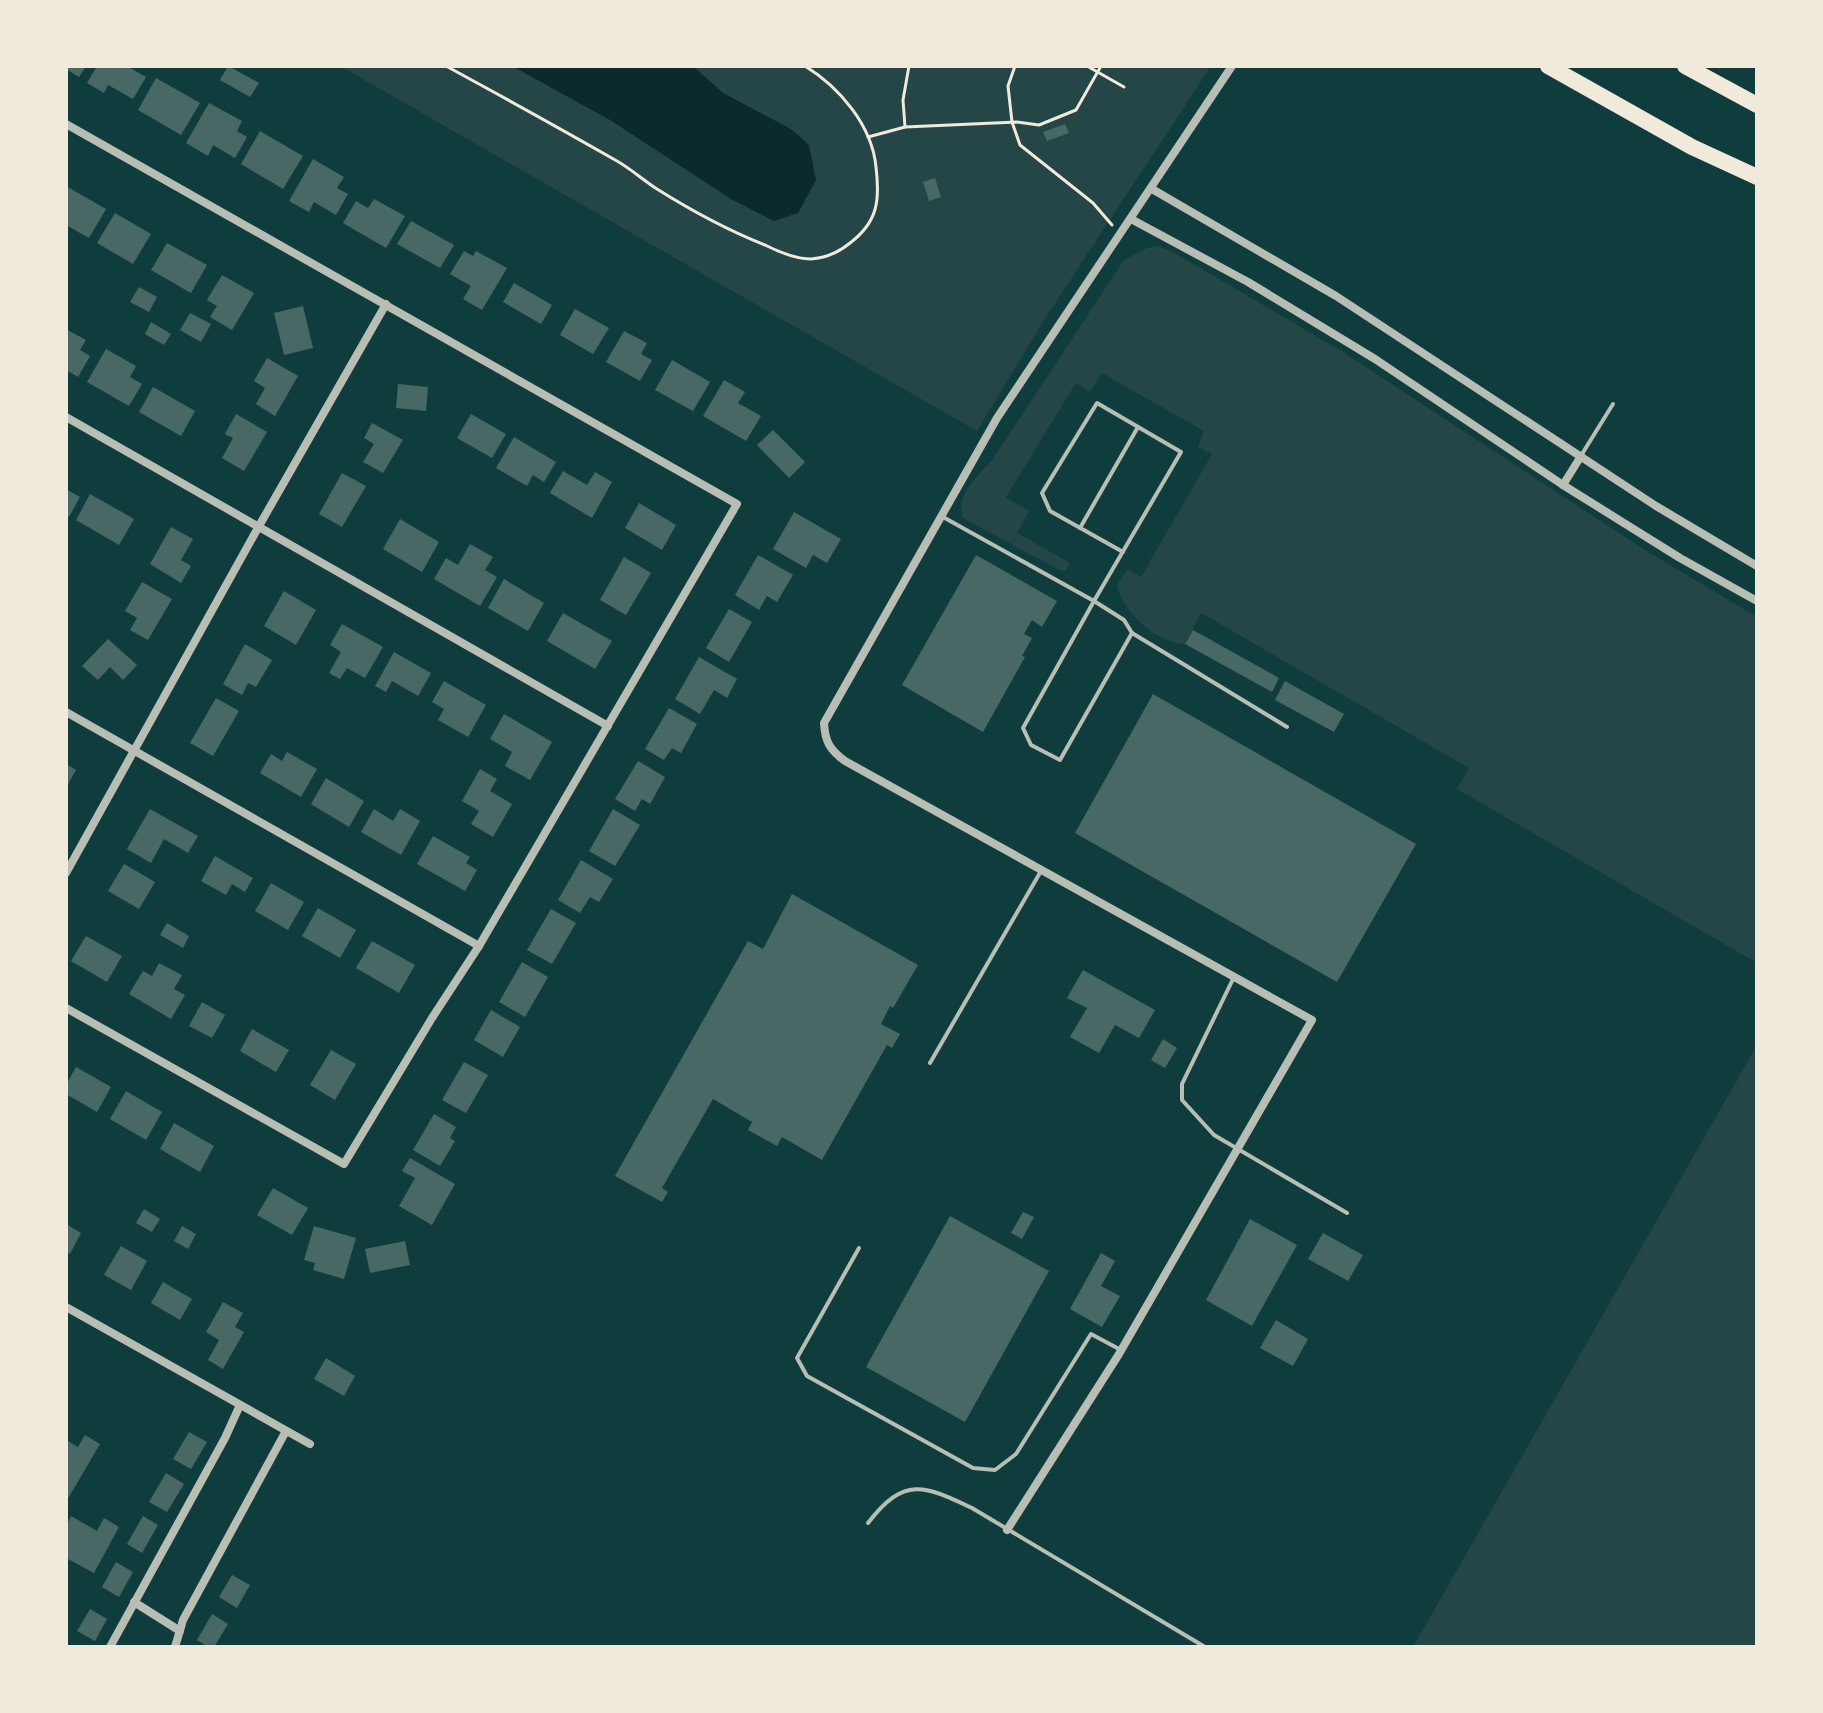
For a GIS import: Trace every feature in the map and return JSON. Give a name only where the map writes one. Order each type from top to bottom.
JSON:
[{"type":"highway","points":[[1548,66],[1692,147],[1757,177]]},
{"type":"highway","points":[[1685,66],[1757,105]]},
{"type":"street","points":[[1007,1530],[1121,1350],[1312,1020],[845,761],[831,750],[825,737],[824,723],[997,418],[1232,66]]},
{"type":"street","points":[[66,124],[737,504],[479,946],[344,1164],[66,1008]]},
{"type":"street","points":[[1152,189],[1336,296],[1656,506],[1757,566]]},
{"type":"street","points":[[1131,219],[1248,282],[1375,359],[1563,485],[1680,558],[1757,601]]},
{"type":"street","points":[[66,873],[386,304]]},
{"type":"street","points":[[66,417],[608,726]]},
{"type":"street","points":[[1563,485],[1581,456]]},
{"type":"street","points":[[66,712],[479,946]]},
{"type":"street","points":[[66,1307],[310,1444]]},
{"type":"street","points":[[110,1647],[225,1438],[240,1405]]},
{"type":"street","points":[[175,1647],[183,1620],[286,1431]]},
{"type":"street","points":[[134,1602],[180,1631]]},
{"type":"lane","points":[[1123,552],[1050,511],[1042,493],[1097,403],[1181,452],[1023,728],[1031,745],[1060,760],[1132,633]]},
{"type":"lane","points":[[1581,456],[1613,404]]},
{"type":"lane","points":[[1080,528],[1138,427]]},
{"type":"lane","points":[[941,516],[1094,601],[1124,620],[1132,633],[1287,727]]},
{"type":"lane","points":[[930,1063],[1042,868]]},
{"type":"lane","points":[[1234,976],[1182,1084],[1182,1100],[1214,1135],[1347,1213]]},
{"type":"lane","points":[[859,1248],[797,1358],[807,1376],[973,1468],[995,1470],[1016,1454],[1091,1334],[1121,1350]]},
{"type":"lane","points":[[868,1523],[882,1504],[907,1489],[921,1487],[941,1493],[1205,1647]]},
{"type":"path","points":[[446,66],[623,165],[711,220],[785,254],[809,259],[825,257],[842,249],[870,223],[879,198],[876,162],[867,137],[846,98],[805,66]]},
{"type":"path","points":[[905,127],[903,100],[909,66]]},
{"type":"path","points":[[1015,66],[1008,86],[1012,122],[1020,145],[1093,203],[1106,220],[1122,233]]},
{"type":"path","points":[[1087,66],[1124,87]]},
{"type":"path","points":[[867,137],[905,127],[1012,122],[1039,125],[1076,110],[1101,66]]},
{"type":"shaded area","points":[[340,66],[1211,66],[1046,317],[977,431]]},
{"type":"shaded area","points":[[512,66],[693,66],[723,93],[791,129],[809,145],[816,180],[798,213],[774,221],[731,199],[610,120]]},
{"type":"shaded area","points":[[1159,246],[1343,352],[1648,552],[1757,617],[1757,963],[1457,789],[1469,768],[1201,613],[1185,644],[1164,639],[1133,616],[1117,585],[1128,569],[1141,577],[1212,454],[1198,447],[1204,431],[1102,373],[1090,392],[1076,383],[1006,497],[1029,511],[1017,533],[1070,563],[1066,571],[963,518],[962,501],[969,486],[992,460],[1124,260],[1147,248]]},
{"type":"shaded area","points":[[1757,1045],[1757,1647],[1413,1647]]},
{"type":"building","points":[[66,66],[86,66],[79,77]]},
{"type":"building","points":[[97,66],[127,66],[146,77],[133,99],[108,85],[104,93],[87,83]]},
{"type":"building","points":[[228,66],[259,83],[250,97],[220,80]]},
{"type":"building","points":[[156,78],[200,103],[181,135],[138,110]]},
{"type":"building","points":[[209,103],[242,121],[237,131],[247,137],[235,158],[213,145],[208,156],[186,143]]},
{"type":"building","points":[[1065,124],[1069,133],[1047,141],[1043,132]]},
{"type":"building","points":[[260,131],[303,156],[283,189],[241,164]]},
{"type":"building","points":[[313,159],[344,177],[337,188],[348,194],[336,215],[314,202],[309,212],[289,201]]},
{"type":"building","points":[[935,178],[941,197],[929,201],[923,182]]},
{"type":"building","points":[[66,186],[106,209],[89,238],[66,225]]},
{"type":"building","points":[[374,199],[405,216],[386,248],[343,223],[356,201],[368,208]]},
{"type":"building","points":[[115,213],[151,234],[133,264],[97,243]]},
{"type":"building","points":[[411,221],[454,245],[440,268],[397,244]]},
{"type":"building","points":[[167,243],[207,265],[191,293],[151,270]]},
{"type":"building","points":[[464,251],[473,256],[476,251],[507,268],[482,310],[463,299],[471,286],[450,274]]},
{"type":"building","points":[[222,275],[254,293],[232,330],[210,317],[217,306],[207,300]]},
{"type":"building","points":[[514,283],[552,305],[541,324],[503,302]]},
{"type":"building","points":[[139,287],[157,297],[149,312],[130,302]]},
{"type":"building","points":[[303,306],[313,348],[284,355],[274,313]]},
{"type":"building","points":[[575,309],[609,328],[593,354],[560,335]]},
{"type":"building","points":[[190,313],[211,324],[201,342],[180,330]]},
{"type":"building","points":[[151,322],[171,334],[164,345],[145,334]]},
{"type":"building","points":[[66,329],[86,340],[80,350],[90,356],[78,377],[66,370]]},
{"type":"building","points":[[624,331],[647,343],[641,354],[652,360],[640,381],[606,362]]},
{"type":"building","points":[[106,349],[136,366],[130,377],[142,384],[129,406],[87,382]]},
{"type":"building","points":[[267,358],[298,376],[275,416],[256,404],[265,388],[254,381]]},
{"type":"building","points":[[672,360],[710,382],[693,411],[655,390]]},
{"type":"building","points":[[724,380],[745,392],[738,403],[761,416],[746,441],[703,416]]},
{"type":"building","points":[[398,384],[428,387],[426,411],[396,408]]},
{"type":"building","points":[[153,387],[195,411],[181,436],[139,412]]},
{"type":"building","points":[[236,414],[267,432],[244,471],[222,458],[233,438],[225,434]]},
{"type":"building","points":[[471,414],[506,434],[492,458],[457,438]]},
{"type":"building","points":[[372,423],[403,440],[383,473],[363,462],[374,444],[364,438]]},
{"type":"building","points":[[773,430],[805,462],[789,478],[757,445]]},
{"type":"building","points":[[514,437],[556,462],[544,482],[533,475],[527,486],[496,468]]},
{"type":"building","points":[[563,471],[587,485],[595,472],[612,482],[592,518],[550,493]]},
{"type":"building","points":[[342,473],[366,486],[342,527],[319,514]]},
{"type":"building","points":[[66,489],[80,497],[69,517],[66,516]]},
{"type":"building","points":[[90,494],[134,519],[119,545],[76,520]]},
{"type":"building","points":[[639,503],[676,525],[662,550],[625,528]]},
{"type":"building","points":[[794,512],[841,539],[827,563],[813,555],[806,568],[773,549]]},
{"type":"building","points":[[400,519],[439,542],[422,572],[383,549]]},
{"type":"building","points":[[171,527],[193,539],[181,560],[191,566],[181,583],[150,564]]},
{"type":"building","points":[[470,544],[493,557],[485,570],[497,577],[480,606],[434,579],[446,558],[458,565]]},
{"type":"building","points":[[758,555],[793,575],[777,602],[767,596],[759,610],[735,595]]},
{"type":"building","points":[[976,555],[1057,601],[1042,627],[1032,620],[1024,634],[1032,638],[1022,656],[1025,657],[983,732],[902,685]]},
{"type":"building","points":[[624,557],[651,573],[626,615],[600,600]]},
{"type":"building","points":[[504,579],[544,603],[528,631],[488,608]]},
{"type":"building","points":[[142,582],[172,599],[148,640],[130,630],[137,618],[125,611]]},
{"type":"building","points":[[284,591],[316,610],[296,645],[264,626]]},
{"type":"building","points":[[729,609],[752,622],[729,662],[706,648]]},
{"type":"building","points":[[563,613],[612,641],[595,669],[547,641]]},
{"type":"building","points":[[342,624],[383,647],[365,678],[347,668],[340,679],[329,673],[341,652],[330,645]]},
{"type":"building","points":[[1193,630],[1279,678],[1272,692],[1185,644]]},
{"type":"building","points":[[108,639],[137,665],[123,680],[110,667],[98,680],[82,666]]},
{"type":"building","points":[[245,644],[272,660],[256,687],[248,683],[242,695],[223,684]]},
{"type":"building","points":[[394,652],[431,673],[418,696],[392,681],[386,692],[375,686]]},
{"type":"building","points":[[699,657],[737,679],[727,698],[714,690],[700,714],[675,699]]},
{"type":"building","points":[[444,681],[486,705],[468,737],[438,720],[444,709],[432,702]]},
{"type":"building","points":[[1285,681],[1344,714],[1334,732],[1275,700]]},
{"type":"building","points":[[1153,694],[1416,844],[1337,982],[1075,833]]},
{"type":"building","points":[[216,698],[239,711],[213,756],[190,743]]},
{"type":"building","points":[[669,708],[697,724],[681,753],[672,748],[664,760],[645,749]]},
{"type":"building","points":[[504,714],[552,742],[530,780],[505,766],[512,752],[490,739]]},
{"type":"building","points":[[287,752],[317,769],[301,797],[260,773],[271,754],[282,761]]},
{"type":"building","points":[[638,761],[665,777],[650,804],[642,799],[635,811],[615,799]]},
{"type":"building","points":[[66,764],[76,770],[66,788]]},
{"type":"building","points":[[480,769],[497,779],[490,791],[512,804],[493,837],[471,824],[479,811],[462,801]]},
{"type":"building","points":[[326,778],[364,801],[349,827],[311,804]]},
{"type":"building","points":[[150,809],[198,836],[188,853],[164,839],[151,863],[127,849]]},
{"type":"building","points":[[374,809],[393,821],[400,809],[420,821],[401,855],[361,832]]},
{"type":"building","points":[[613,809],[640,825],[615,866],[589,851]]},
{"type":"building","points":[[433,836],[470,857],[466,863],[477,870],[465,891],[417,864]]},
{"type":"building","points":[[215,856],[253,878],[245,892],[232,884],[226,895],[201,881]]},
{"type":"building","points":[[581,860],[613,879],[599,902],[590,897],[580,913],[558,900]]},
{"type":"building","points":[[124,864],[155,882],[139,909],[108,891]]},
{"type":"building","points":[[271,883],[304,902],[288,930],[255,911]]},
{"type":"building","points":[[792,894],[918,965],[881,1024],[900,1034],[892,1048],[887,1045],[822,1160],[782,1137],[777,1146],[748,1130],[752,1122],[713,1099],[662,1188],[668,1192],[662,1202],[615,1176],[748,941],[763,949]]},
{"type":"building","points":[[318,908],[356,930],[340,958],[302,936]]},
{"type":"building","points":[[551,909],[576,923],[552,964],[527,950]]},
{"type":"building","points":[[167,923],[189,936],[183,948],[160,935]]},
{"type":"building","points":[[86,936],[122,956],[107,982],[71,961]]},
{"type":"building","points":[[372,941],[415,965],[399,993],[356,968]]},
{"type":"building","points":[[522,962],[548,977],[525,1017],[499,1002]]},
{"type":"building","points":[[159,963],[182,975],[174,989],[185,995],[171,1019],[129,994],[143,971],[152,976]]},
{"type":"building","points":[[1083,970],[1155,1010],[1139,1038],[1115,1025],[1099,1053],[1070,1037],[1087,1008],[1067,998]]},
{"type":"building","points":[[202,1002],[225,1015],[212,1038],[189,1026]]},
{"type":"building","points":[[491,1010],[520,1027],[503,1057],[474,1040]]},
{"type":"building","points":[[252,1029],[289,1050],[276,1072],[240,1051]]},
{"type":"building","points":[[1163,1039],[1177,1048],[1165,1068],[1151,1060]]},
{"type":"building","points":[[331,1050],[356,1064],[335,1100],[310,1085]]},
{"type":"building","points":[[464,1062],[488,1075],[466,1113],[442,1100]]},
{"type":"building","points":[[76,1067],[111,1087],[97,1112],[66,1094],[66,1085]]},
{"type":"building","points":[[126,1091],[162,1112],[146,1140],[110,1119]]},
{"type":"building","points":[[434,1114],[456,1127],[450,1138],[455,1141],[440,1166],[413,1150]]},
{"type":"building","points":[[174,1123],[214,1146],[200,1172],[160,1149]]},
{"type":"building","points":[[410,1158],[455,1184],[432,1225],[399,1206],[415,1178],[402,1171]]},
{"type":"building","points":[[273,1188],[308,1208],[292,1235],[257,1215]]},
{"type":"building","points":[[144,1209],[160,1219],[152,1232],[136,1223]]},
{"type":"building","points":[[1023,1212],[1034,1217],[1022,1239],[1011,1233]]},
{"type":"building","points":[[950,1216],[1049,1271],[965,1422],[866,1367]]},
{"type":"building","points":[[1250,1219],[1297,1245],[1252,1326],[1206,1300]]},
{"type":"building","points":[[66,1224],[81,1233],[70,1254],[66,1252]]},
{"type":"building","points":[[182,1226],[196,1234],[188,1249],[174,1241]]},
{"type":"building","points":[[314,1226],[356,1238],[344,1279],[313,1270],[315,1263],[304,1260]]},
{"type":"building","points":[[1323,1233],[1363,1255],[1348,1281],[1308,1259]]},
{"type":"building","points":[[405,1241],[410,1265],[370,1273],[365,1249]]},
{"type":"building","points":[[121,1246],[147,1261],[131,1290],[104,1275]]},
{"type":"building","points":[[1101,1253],[1115,1261],[1101,1286],[1120,1296],[1102,1327],[1070,1309]]},
{"type":"building","points":[[163,1282],[192,1299],[180,1320],[151,1303]]},
{"type":"building","points":[[223,1302],[243,1313],[235,1327],[244,1332],[223,1369],[208,1360],[219,1340],[206,1332]]},
{"type":"building","points":[[1276,1320],[1308,1339],[1293,1366],[1260,1348]]},
{"type":"building","points":[[326,1358],[355,1376],[344,1396],[314,1379]]},
{"type":"building","points":[[189,1432],[207,1442],[191,1469],[173,1459]]},
{"type":"building","points":[[85,1435],[100,1444],[66,1502],[66,1440],[78,1447]]},
{"type":"building","points":[[166,1473],[184,1484],[167,1512],[149,1502]]},
{"type":"building","points":[[71,1516],[97,1531],[104,1518],[119,1527],[94,1573],[66,1558],[66,1526]]},
{"type":"building","points":[[143,1516],[158,1525],[142,1553],[127,1544]]},
{"type":"building","points":[[116,1562],[133,1572],[119,1597],[102,1587]]},
{"type":"building","points":[[232,1575],[250,1585],[237,1608],[219,1597]]},
{"type":"building","points":[[90,1609],[107,1619],[95,1641],[77,1631]]},
{"type":"building","points":[[212,1614],[228,1624],[214,1647],[208,1647],[197,1640]]}]
